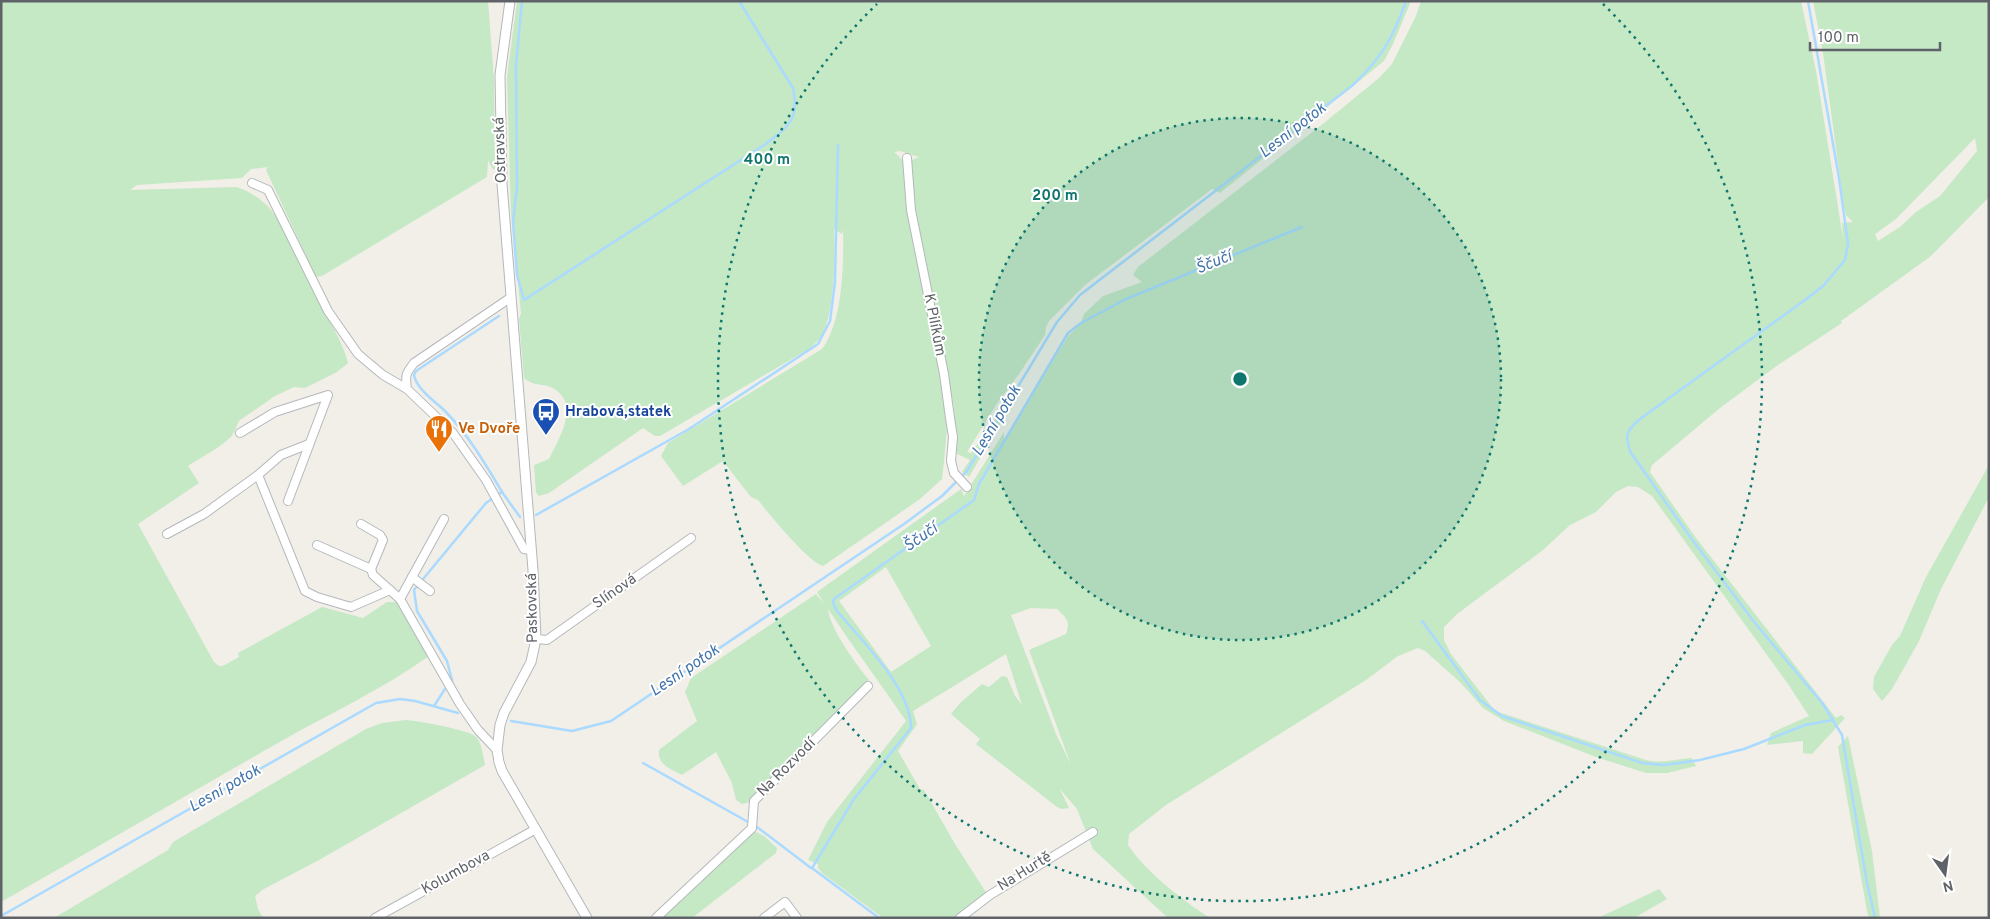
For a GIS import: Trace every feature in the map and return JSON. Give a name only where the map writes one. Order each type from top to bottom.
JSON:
[{"type":"street","name":"Ostravská","points":[[510,1],[500,75],[502,184],[510,298]]},
{"type":"street","name":"K Pilíkům","points":[[908,158],[911,210],[944,374],[953,437],[951,461],[954,473],[966,485]]},
{"type":"street","points":[[252,183],[268,190],[328,311],[358,354],[383,375],[407,389],[453,433],[486,480],[524,549],[531,550]]},
{"type":"street","points":[[407,389],[406,372],[414,363],[510,298]]},
{"type":"street","name":"Paskovská","points":[[510,298],[531,550],[536,639],[531,662],[504,713],[500,726],[497,750],[502,770],[587,918]]},
{"type":"street","points":[[240,433],[275,412],[328,395],[288,502]]},
{"type":"street","points":[[166,534],[204,514],[258,475],[280,455],[310,444]]},
{"type":"street","points":[[258,475],[306,591],[317,597],[351,607],[390,590]]},
{"type":"street","points":[[400,599],[421,584],[444,519]]},
{"type":"street","points":[[361,524],[380,535],[383,540],[371,569],[373,575],[400,599],[464,709],[497,750]]},
{"type":"street","name":"Slínová","points":[[536,639],[547,640],[691,538]]},
{"type":"street","points":[[317,545],[371,569]]},
{"type":"street","name":"Na Rozvodí","points":[[656,918],[752,828],[754,801],[868,686]]},
{"type":"street","name":"Kolumbova","points":[[375,918],[536,828]]},
{"type":"street","name":"Na Hurtě","points":[[960,918],[990,895],[1093,832]]},
{"type":"street","points":[[764,918],[785,902],[797,918]]},
{"type":"green space","points":[[1,1],[488,1],[494,80],[495,170],[488,160],[487,177],[322,276],[316,277],[266,170],[268,167],[251,169],[242,178],[137,185],[130,190],[236,187],[260,199],[268,206],[283,228],[311,287],[337,335],[348,363],[337,372],[305,388],[294,387],[275,396],[240,420],[230,438],[188,466],[199,483],[138,524],[214,662],[219,666],[223,666],[239,657],[238,653],[322,607],[363,618],[387,602],[398,602],[429,656],[374,691],[278,743],[1,902]]},
{"type":"green space","points":[[517,1],[1411,1],[1384,61],[1220,193],[1212,189],[1085,285],[1049,321],[1045,335],[996,405],[967,452],[971,453],[1007,402],[1012,404],[969,477],[962,472],[970,460],[957,454],[954,407],[914,211],[911,165],[912,160],[919,157],[900,151],[894,152],[902,160],[905,170],[906,178],[903,179],[906,183],[910,225],[948,418],[942,479],[920,499],[823,566],[808,556],[779,526],[758,500],[751,497],[723,461],[683,486],[661,456],[668,443],[822,349],[834,324],[841,291],[843,229],[842,234],[834,229],[833,286],[825,329],[820,338],[809,349],[660,436],[655,436],[643,428],[549,493],[539,496],[536,493],[534,465],[549,459],[562,432],[567,412],[566,403],[553,388],[531,383],[524,378],[519,319],[521,313],[511,214],[507,77]]},
{"type":"green space","points":[[1421,1],[1801,1],[1816,71],[1843,238],[1842,223],[1853,222],[1846,215],[1844,207],[1823,53],[1813,1],[1989,1],[1989,197],[1931,256],[1841,321],[1842,323],[1775,367],[1720,408],[1652,465],[1650,472],[1696,538],[1836,718],[1841,715],[1845,718],[1812,754],[1803,753],[1803,741],[1767,745],[1771,733],[1809,716],[1652,496],[1638,487],[1628,486],[1616,492],[1596,512],[1570,525],[1543,550],[1457,614],[1444,627],[1444,640],[1451,654],[1495,711],[1646,760],[1663,761],[1692,758],[1696,766],[1667,773],[1646,773],[1596,757],[1504,721],[1483,708],[1460,682],[1425,651],[1418,648],[1398,656],[1366,680],[1166,805],[1129,834],[1128,845],[1144,865],[1176,894],[1210,918],[1168,918],[1093,849],[1077,809],[1060,789],[1069,808],[1061,809],[1057,807],[976,744],[980,739],[951,714],[960,703],[982,684],[989,687],[1002,676],[1007,677],[1015,696],[1022,705],[1006,654],[913,711],[917,724],[898,751],[987,894],[954,918],[883,918],[822,873],[818,868],[818,864],[808,860],[827,822],[906,721],[828,609],[838,636],[869,680],[750,802],[742,804],[736,800],[732,783],[716,752],[682,775],[662,763],[659,750],[697,721],[685,692],[691,678],[816,594],[825,605],[817,592],[961,489],[964,496],[1004,432],[1004,440],[1069,335],[1080,325],[1084,314],[1103,296],[1142,282],[1133,275],[1138,267],[1379,78],[1392,64],[1416,16]],"holes":[[[1975,138],[1977,151],[1940,196],[1916,212],[1900,227],[1878,241],[1875,234],[1896,219]],[[886,567],[931,646],[891,672],[839,601]],[[1031,608],[1057,609],[1067,620],[1066,634],[1029,650],[1071,765],[1056,734],[1011,615]]]},
{"type":"green space","points":[[1989,465],[1989,497],[1941,589],[1919,641],[1892,689],[1882,701],[1873,689],[1874,677],[1892,645],[1900,636],[1926,577]]},
{"type":"green space","points":[[406,720],[470,733],[477,738],[481,745],[485,765],[319,860],[262,890],[255,896],[258,909],[263,918],[54,918],[168,850],[173,842],[366,729],[382,723]]},
{"type":"green space","points":[[1848,736],[1872,851],[1880,918],[1869,918],[1867,911],[1838,747]]},
{"type":"green space","points":[[754,831],[764,836],[777,848],[776,853],[692,918],[659,918]]},
{"type":"green space","points":[[1659,889],[1667,899],[1634,918],[1598,918]]},
{"type":"waterway","points":[[522,1],[516,65],[517,187],[513,222],[517,275],[524,300],[764,145],[780,133],[790,122],[795,108],[793,88],[739,1]]},
{"type":"waterway","name":"Lesní potok","points":[[511,721],[572,731],[611,721],[904,524],[942,496],[967,471],[1057,322],[1080,295],[1353,85],[1379,57],[1391,37],[1406,1]]},
{"type":"waterway","points":[[1808,1],[1839,178],[1848,244],[1845,260],[1823,286],[1805,300],[1640,419],[1629,430],[1627,442],[1631,453],[1691,538],[1755,623],[1823,704],[1842,735],[1867,883],[1875,918]]},
{"type":"waterway","points":[[536,515],[689,429],[818,344],[830,321],[835,282],[838,145]]},
{"type":"waterway","name":"Ščučí","points":[[879,918],[812,868],[854,799],[911,728],[909,713],[894,681],[837,611],[833,603],[834,599],[974,500],[979,484],[1068,333],[1081,323],[1126,299],[1302,227]]},
{"type":"waterway","points":[[452,680],[447,661],[417,611],[414,590],[486,503],[502,492],[468,438],[444,410],[418,385],[414,375],[416,371],[499,316]]},
{"type":"waterway","points":[[502,492],[520,517]]},
{"type":"waterway","points":[[1422,621],[1480,700],[1502,716],[1642,763],[1664,765],[1700,760],[1744,749],[1805,725],[1833,720]]},
{"type":"waterway","points":[[434,706],[445,689]]},
{"type":"waterway","name":"Lesní potok","points":[[1,916],[376,703],[400,699],[415,701],[458,713]]},
{"type":"waterway","points":[[643,763],[757,827],[811,868]]},
{"type":"place","name":"Hrabová,statek","points":[[546,436]]},
{"type":"place","name":"Ve Dvoře","points":[[439,453]]}]
